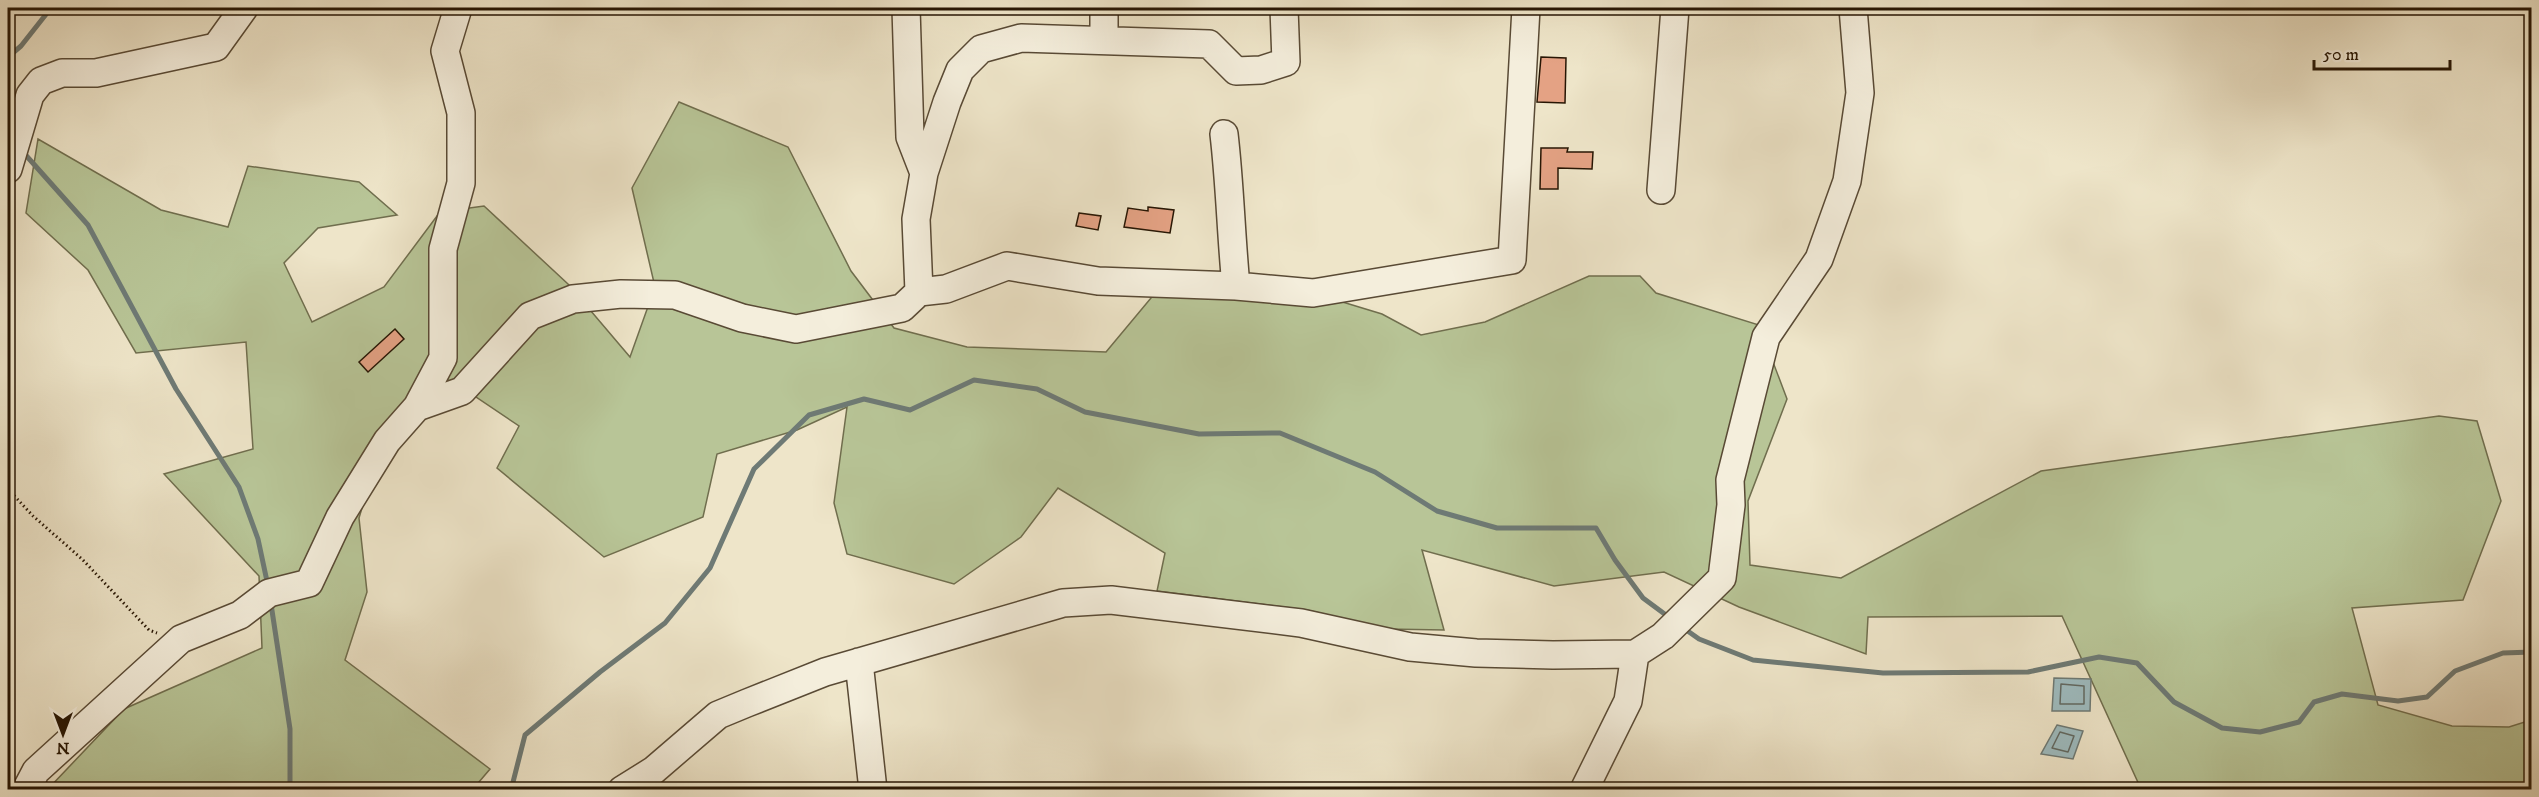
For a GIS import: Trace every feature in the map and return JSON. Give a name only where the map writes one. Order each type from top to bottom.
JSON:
[{"type":"street","points":[[8,168],[30,95],[41,81],[62,74],[96,73],[216,47],[244,8]]},
{"type":"street","points":[[26,789],[36,771],[181,639],[240,615],[269,594],[309,583],[340,518],[387,441],[417,407],[443,358],[443,249],[461,183],[461,113],[445,51],[458,8]]},
{"type":"street","points":[[906,8],[910,136],[924,173]]},
{"type":"street","points":[[1104,8],[1104,39]]},
{"type":"street","points":[[920,292],[916,219],[924,173],[946,102],[960,70],[981,49],[1021,38],[1209,44],[1236,71],[1261,70],[1286,62],[1284,8]]},
{"type":"street","points":[[417,407],[462,391],[530,316],[573,299],[621,294],[675,296],[742,318],[796,329],[902,308],[920,292],[946,289],[1007,266],[1098,281],[1236,286],[1313,293],[1512,260],[1526,8]]},
{"type":"street","points":[[1661,190],[1675,8]]},
{"type":"street","points":[[622,789],[654,770],[718,716],[825,672],[1063,603],[1110,600],[1301,623],[1410,647],[1531,654],[1635,654],[1663,636],[1722,578],[1731,506],[1730,480],[1766,337],[1819,260],[1847,181],[1860,93],[1853,8]]},
{"type":"street","points":[[1224,134],[1230,180],[1231,232],[1236,286]]},
{"type":"street","points":[[1584,789],[1628,701],[1635,654]]},
{"type":"street","points":[[859,662],[873,789]]},
{"type":"path","points":[[8,489],[33,516],[82,559],[148,630],[181,639]]},
{"type":"green space","points":[[679,102],[788,147],[851,271],[894,328],[967,347],[1106,352],[1171,274],[1240,271],[1382,314],[1421,335],[1485,322],[1589,276],[1640,276],[1656,293],[1759,325],[1787,399],[1748,501],[1750,565],[1841,578],[2041,471],[2439,416],[2477,421],[2501,501],[2463,600],[2352,608],[2378,705],[2452,726],[2509,727],[2531,720],[2531,789],[2141,789],[2062,616],[1868,617],[1866,654],[1739,607],[1664,572],[1554,586],[1422,550],[1444,630],[1387,629],[1307,610],[1157,591],[1165,553],[1058,488],[1021,537],[954,584],[847,554],[834,503],[847,407],[797,430],[717,454],[703,517],[604,557],[497,468],[519,426],[455,383],[386,428],[359,518],[367,592],[345,660],[490,769],[473,789],[48,789],[124,709],[262,648],[259,576],[164,474],[253,449],[246,342],[136,353],[88,270],[26,213],[38,139],[161,210],[228,227],[248,166],[359,182],[397,215],[318,228],[284,263],[312,322],[384,287],[440,212],[484,206],[568,284],[630,357],[655,287],[632,188]]},
{"type":"water","points":[[2054,678],[2091,679],[2090,711],[2052,711]]},
{"type":"water","points":[[2057,725],[2083,731],[2073,759],[2041,754]]},
{"type":"building","points":[[1541,57],[1566,58],[1565,103],[1537,102]]},
{"type":"building","points":[[1541,148],[1568,148],[1567,152],[1593,152],[1592,169],[1558,168],[1558,189],[1540,189]]},
{"type":"building","points":[[1148,207],[1174,210],[1170,233],[1124,227],[1128,208],[1148,211]]},
{"type":"building","points":[[1079,213],[1101,216],[1098,230],[1076,226]]},
{"type":"building","points":[[395,329],[404,339],[368,372],[359,362]]},
{"type":"waterway","points":[[8,57],[21,46],[51,8]]},
{"type":"waterway","points":[[23,152],[88,225],[176,389],[239,487],[258,539],[268,586]]},
{"type":"waterway","points":[[511,790],[525,735],[600,672],[665,623],[710,568],[754,469],[809,415],[864,399],[910,410],[974,380],[1037,389],[1085,412],[1199,434],[1280,433],[1375,472],[1437,511],[1497,528],[1596,528],[1615,560],[1643,598],[1670,618]]},
{"type":"waterway","points":[[271,604],[290,729],[290,790]]},
{"type":"waterway","points":[[1682,627],[1699,639],[1753,660],[1883,673],[2028,672],[2099,657],[2137,663],[2174,702],[2222,728],[2260,732],[2299,722],[2314,702],[2342,694],[2398,701],[2427,697],[2455,671],[2503,653],[2532,652]]}]
